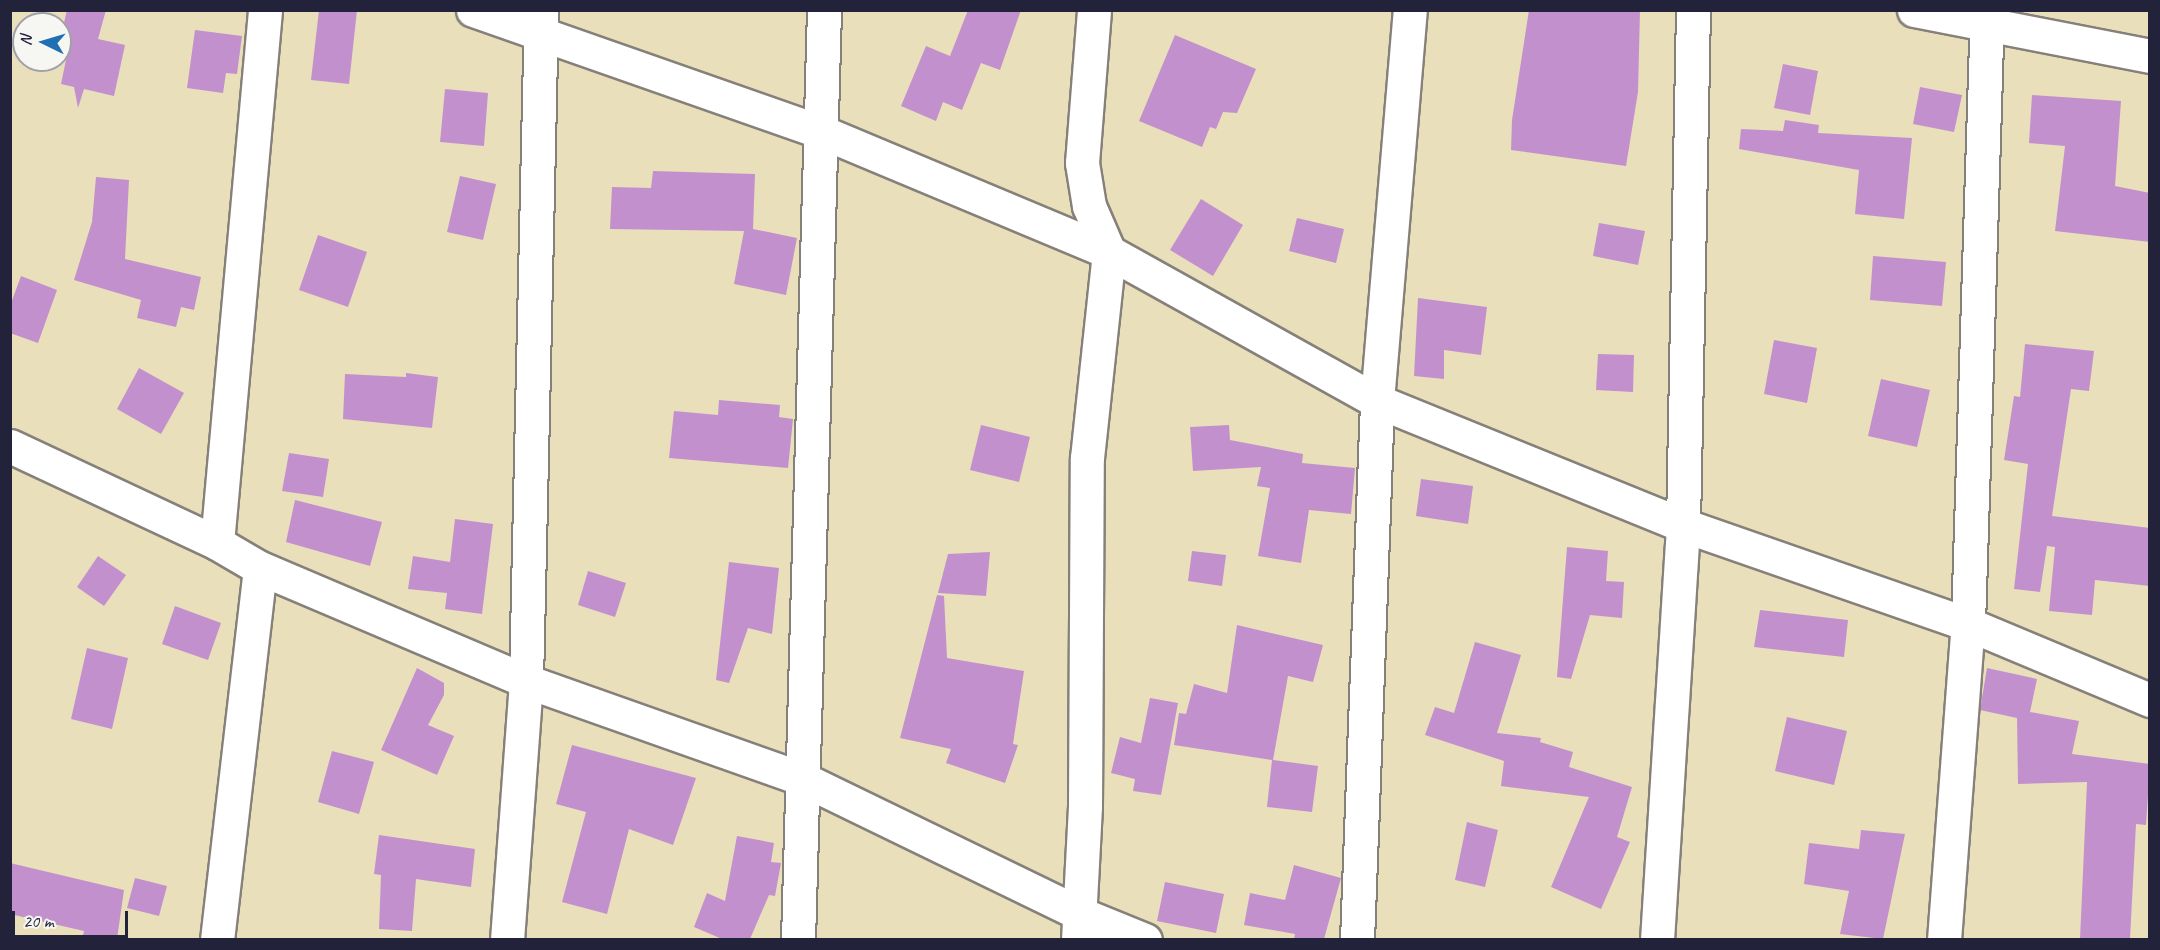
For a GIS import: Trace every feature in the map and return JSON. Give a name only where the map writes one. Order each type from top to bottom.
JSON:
[{"type":"street","points":[[217,543],[265,10]]},
{"type":"street","points":[[473,10],[539,23],[822,132],[1108,252],[1377,401],[1683,525],[1968,624],[2150,700]]},
{"type":"street","points":[[798,939],[805,780],[824,10]]},
{"type":"street","points":[[1079,927],[1087,458],[1108,252],[1089,206],[1082,163],[1094,10]]},
{"type":"street","points":[[1356,939],[1377,401],[1410,10]]},
{"type":"street","points":[[1657,939],[1683,525],[1693,10]]},
{"type":"street","points":[[1914,10],[1986,16],[2150,56]]},
{"type":"street","points":[[1944,939],[1968,624],[1986,16]]},
{"type":"street","points":[[507,939],[526,681],[539,23]]},
{"type":"street","points":[[10,446],[217,543],[260,568],[526,681],[805,780],[1079,927],[1145,939]]},
{"type":"street","points":[[217,939],[260,568]]},
{"type":"building","points":[[67,10],[106,10],[98,39],[125,45],[114,96],[84,89],[78,108],[74,87],[61,84],[63,72],[72,72],[72,12],[67,12]]},
{"type":"building","points":[[319,10],[357,10],[349,84],[311,80]]},
{"type":"building","points":[[968,10],[1021,10],[1000,70],[981,63],[962,110],[943,102],[936,121],[901,106],[926,46],[950,56]]},
{"type":"building","points":[[1529,10],[1640,10],[1638,92],[1626,166],[1511,150],[1512,120]]},
{"type":"building","points":[[195,30],[242,36],[237,74],[226,73],[223,93],[187,88]]},
{"type":"building","points":[[1175,35],[1256,69],[1237,113],[1223,112],[1216,129],[1210,127],[1202,147],[1139,121]]},
{"type":"building","points":[[1783,64],[1818,71],[1810,115],[1774,108]]},
{"type":"building","points":[[1920,87],[1962,95],[1954,132],[1913,124]]},
{"type":"building","points":[[445,89],[488,93],[484,146],[440,142]]},
{"type":"building","points":[[2032,95],[2121,101],[2115,186],[2150,193],[2150,242],[2055,231],[2065,146],[2029,143]]},
{"type":"building","points":[[1785,120],[1819,125],[1818,133],[1912,138],[1904,219],[1855,214],[1859,170],[1739,149],[1741,129],[1783,131]]},
{"type":"building","points":[[653,171],[755,174],[753,229],[797,238],[786,295],[734,284],[744,231],[610,229],[612,187],[651,188]]},
{"type":"building","points":[[460,176],[496,184],[483,240],[447,232]]},
{"type":"building","points":[[96,177],[129,180],[125,259],[201,277],[194,310],[181,307],[176,327],[137,318],[141,300],[74,280],[92,222]]},
{"type":"building","points":[[1201,199],[1243,225],[1213,276],[1170,250]]},
{"type":"building","points":[[1297,218],[1344,229],[1336,263],[1289,251]]},
{"type":"building","points":[[1599,223],[1645,231],[1638,265],[1593,256]]},
{"type":"building","points":[[318,235],[367,252],[348,307],[299,290]]},
{"type":"building","points":[[1873,256],[1946,262],[1942,306],[1870,300]]},
{"type":"building","points":[[21,276],[57,290],[38,343],[10,333],[10,306]]},
{"type":"building","points":[[1418,298],[1487,307],[1481,355],[1444,350],[1444,379],[1414,376]]},
{"type":"building","points":[[1774,340],[1817,348],[1807,403],[1764,394]]},
{"type":"building","points":[[2025,344],[2094,351],[2089,391],[2071,389],[2052,516],[2150,528],[2150,586],[2095,580],[2092,615],[2049,611],[2055,547],[2047,546],[2040,592],[2014,589],[2028,464],[2004,460],[2014,396],[2020,397]]},
{"type":"building","points":[[1598,354],[1634,355],[1633,392],[1596,390]]},
{"type":"building","points":[[139,368],[184,393],[161,434],[117,409]]},
{"type":"building","points":[[406,373],[438,377],[432,428],[343,419],[345,374],[406,377]]},
{"type":"building","points":[[1881,379],[1930,390],[1917,447],[1868,436]]},
{"type":"building","points":[[719,400],[780,405],[779,417],[793,419],[788,468],[669,458],[674,411],[718,415]]},
{"type":"building","points":[[981,425],[1030,437],[1019,482],[970,470]]},
{"type":"building","points":[[1229,425],[1230,440],[1303,454],[1302,463],[1355,468],[1351,514],[1309,510],[1301,563],[1258,556],[1270,488],[1257,486],[1261,467],[1193,471],[1190,427]]},
{"type":"building","points":[[289,453],[329,459],[323,497],[282,491]]},
{"type":"building","points":[[1421,479],[1473,486],[1468,524],[1416,516]]},
{"type":"building","points":[[295,500],[382,522],[370,566],[286,542]]},
{"type":"building","points":[[455,519],[493,524],[482,614],[445,609],[447,593],[408,589],[413,556],[450,562]]},
{"type":"building","points":[[1567,547],[1608,551],[1606,581],[1624,582],[1622,618],[1590,615],[1571,679],[1557,677]]},
{"type":"building","points":[[1192,551],[1226,555],[1222,586],[1188,581]]},
{"type":"building","points":[[990,552],[986,596],[938,593],[948,554]]},
{"type":"building","points":[[98,556],[126,575],[104,606],[77,587]]},
{"type":"building","points":[[729,562],[779,568],[772,634],[748,628],[729,683],[716,680]]},
{"type":"building","points":[[588,571],[626,583],[615,617],[578,605]]},
{"type":"building","points":[[937,595],[944,596],[947,658],[1024,671],[1013,744],[1018,745],[1005,783],[946,763],[951,749],[900,738]]},
{"type":"building","points":[[175,606],[221,623],[208,660],[162,644]]},
{"type":"building","points":[[1760,610],[1848,620],[1844,657],[1754,647]]},
{"type":"building","points":[[1237,625],[1323,645],[1313,682],[1288,676],[1273,760],[1318,766],[1312,812],[1267,807],[1272,760],[1174,745],[1179,713],[1186,714],[1194,684],[1227,693]]},
{"type":"building","points":[[1475,642],[1521,655],[1497,733],[1541,738],[1540,742],[1573,752],[1569,767],[1632,787],[1617,837],[1630,842],[1601,909],[1551,887],[1589,797],[1501,786],[1504,761],[1425,735],[1435,707],[1454,713]]},
{"type":"building","points":[[87,648],[128,658],[112,729],[71,719]]},
{"type":"building","points":[[417,668],[444,683],[444,695],[428,725],[454,736],[437,775],[381,750]]},
{"type":"building","points":[[1987,668],[2037,679],[2030,712],[2079,721],[2072,754],[2150,764],[2146,825],[2136,824],[2130,939],[2080,939],[2087,782],[2018,784],[2017,718],[1980,710]]},
{"type":"building","points":[[1150,698],[1178,703],[1161,795],[1133,791],[1135,779],[1111,773],[1120,737],[1141,743]]},
{"type":"building","points":[[1787,717],[1847,731],[1834,785],[1775,771]]},
{"type":"building","points":[[572,745],[696,778],[673,845],[629,829],[607,914],[562,902],[586,812],[556,804]]},
{"type":"building","points":[[332,751],[374,762],[359,814],[318,802]]},
{"type":"building","points":[[1467,822],[1498,830],[1485,887],[1455,880]]},
{"type":"building","points":[[1861,830],[1905,834],[1883,939],[1840,934],[1849,891],[1804,884],[1809,843],[1859,849]]},
{"type":"building","points":[[379,835],[475,849],[471,887],[416,879],[412,931],[379,929],[381,875],[374,874]]},
{"type":"building","points":[[737,836],[774,843],[771,862],[781,863],[775,896],[769,895],[750,939],[722,939],[694,927],[707,893],[725,901]]},
{"type":"building","points":[[10,863],[124,890],[117,939],[82,939],[84,931],[10,914]]},
{"type":"building","points":[[1294,865],[1341,878],[1324,939],[1294,939],[1295,934],[1244,925],[1250,893],[1285,900]]},
{"type":"building","points":[[135,878],[167,886],[159,916],[127,908]]},
{"type":"building","points":[[1165,882],[1224,894],[1216,933],[1157,921]]}]
